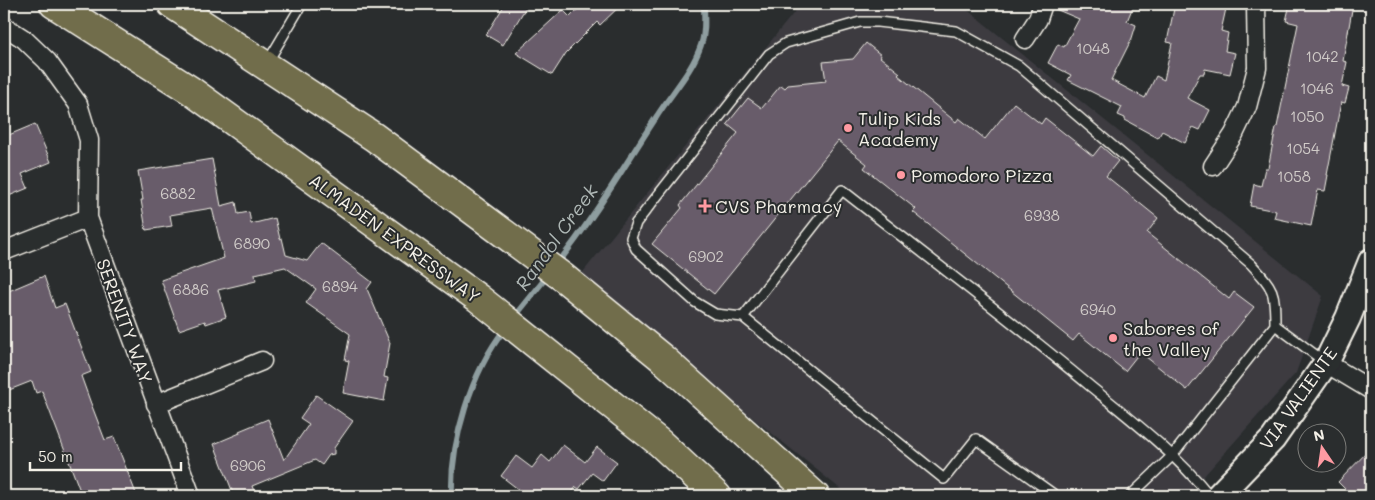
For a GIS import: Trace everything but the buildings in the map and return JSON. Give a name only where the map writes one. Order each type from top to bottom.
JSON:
[{"type":"main road","name":"ALMADEN EXPRESSWAY","points":[[54,4],[190,90],[493,309],[660,443],[717,496]]},
{"type":"main road","points":[[172,4],[374,137],[564,278],[662,358],[815,496]]},
{"type":"street","points":[[1025,39],[1038,19],[1043,4]]},
{"type":"street","points":[[1213,166],[1234,134],[1247,107],[1257,68],[1256,4]]},
{"type":"street","name":"SERENITY WAY","points":[[4,26],[24,39],[48,61],[78,104],[89,140],[88,218],[191,496]]},
{"type":"street","points":[[4,251],[88,218]]},
{"type":"street","name":"VIA VALIENTE","points":[[1218,496],[1273,439],[1326,363],[1348,318],[1371,261]]},
{"type":"street","points":[[156,404],[262,361]]},
{"type":"street","points":[[1326,363],[1371,390]]},
{"type":"lane","points":[[265,65],[302,4]]},
{"type":"lane","points":[[1056,496],[976,439],[944,479],[742,317],[715,314],[695,302],[636,249],[631,238],[636,223],[769,54],[786,43],[860,22],[878,22],[956,31],[1019,66],[1251,264],[1269,284],[1275,299],[1275,325],[1172,456],[1130,496]]},
{"type":"lane","points":[[742,317],[842,190],[1054,356],[1134,422],[1192,474],[1210,496]]},
{"type":"lane","points":[[1275,325],[1326,363]]},
{"type":"shaded area","points":[[801,4],[921,4],[965,8],[1323,296],[1296,373],[1186,496],[849,496],[579,277]]},
{"type":"waterway","name":"Randol Creek","points":[[557,264],[596,210],[692,64],[704,35],[704,4]]},
{"type":"waterway","name":"Randol Creek","points":[[513,319],[549,274]]},
{"type":"waterway","name":"Randol Creek","points":[[452,496],[455,453],[465,408],[482,366],[505,329]]},
{"type":"place","name":"Tulip Kids Academy","points":[[848,128]]},
{"type":"place","name":"Pomodoro Pizza","points":[[901,175]]},
{"type":"place","name":"CVS Pharmacy","points":[[705,206]]},
{"type":"place","name":"Sabores of the Valley","points":[[1113,338]]}]
